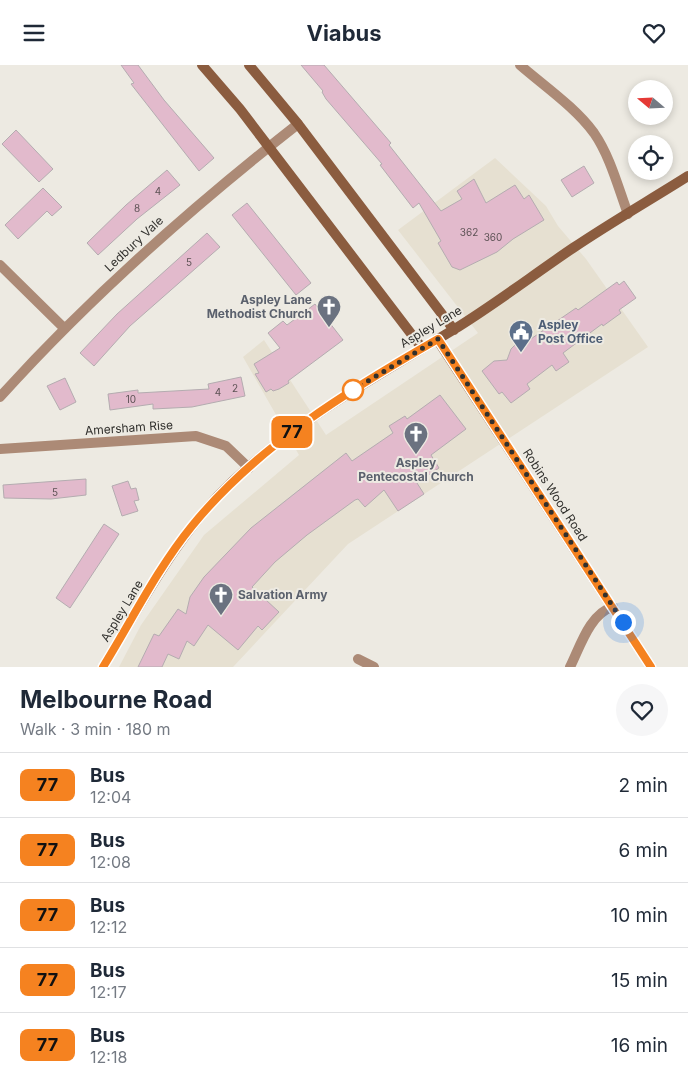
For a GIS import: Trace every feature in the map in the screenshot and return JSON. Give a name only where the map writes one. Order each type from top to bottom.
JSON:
[{"type":"street","points":[[202,65],[240,109],[422,348]]},
{"type":"street","points":[[249,65],[298,124],[454,330]]},
{"type":"street","points":[[520,65],[594,133],[608,159],[628,214]]},
{"type":"street","name":"Ledbury Vale","points":[[0,397],[64,328],[182,217],[298,124]]},
{"type":"street","name":"Aspley Lane","points":[[104,667],[171,555],[215,499],[249,468],[299,427],[379,373],[454,330],[575,247],[688,175]]},
{"type":"street","points":[[0,265],[64,328]]},
{"type":"street","name":"Robins Wood Road","points":[[438,339],[651,667]]},
{"type":"street","name":"Amersham Rise","points":[[0,449],[196,436],[226,446],[249,468]]},
{"type":"street","points":[[570,667],[590,627],[604,609],[613,607]]},
{"type":"street","points":[[358,659],[374,667]]},
{"type":"shaded area","points":[[495,158],[546,206],[558,226],[586,259],[648,347],[348,544],[233,667],[119,667],[141,625],[204,535],[299,455],[243,357],[264,340],[326,435],[478,333],[398,230]]},
{"type":"building","points":[[121,65],[138,65],[164,100],[214,158],[199,171],[131,84],[134,83]]},
{"type":"building","points":[[301,65],[324,65],[391,143],[389,145],[441,211],[462,199],[457,191],[474,179],[486,203],[515,185],[524,199],[529,195],[544,220],[513,239],[497,252],[460,270],[452,267],[438,243],[441,241],[419,203],[413,208],[380,165],[382,164],[326,99],[323,91]]},
{"type":"building","points":[[16,130],[53,169],[39,182],[2,144]]},
{"type":"building","points":[[584,166],[594,183],[572,197],[561,180]]},
{"type":"building","points":[[167,170],[180,185],[137,219],[98,255],[87,243],[126,205]]},
{"type":"building","points":[[43,188],[62,207],[52,216],[47,211],[18,239],[5,225]]},
{"type":"building","points":[[247,203],[311,283],[296,295],[232,215]]},
{"type":"building","points":[[207,233],[220,247],[130,326],[94,366],[80,353],[117,314]]},
{"type":"building","points":[[624,281],[636,298],[619,310],[621,313],[603,326],[602,324],[563,353],[569,362],[556,371],[552,365],[527,384],[530,389],[511,403],[502,392],[499,394],[482,371],[494,361],[507,360],[511,349],[517,343],[525,343],[576,308],[578,310],[617,282],[619,285]]},
{"type":"building","points":[[315,304],[343,340],[288,381],[289,383],[279,389],[273,391],[271,389],[266,392],[255,374],[259,373],[254,364],[280,348],[268,333],[283,321],[287,325]]},
{"type":"building","points":[[241,377],[245,396],[192,407],[153,409],[153,404],[110,410],[108,394],[138,390],[138,393],[209,389],[208,384]]},
{"type":"building","points":[[65,378],[76,402],[60,410],[47,386]]},
{"type":"building","points":[[440,395],[466,429],[431,455],[439,468],[417,483],[424,494],[398,511],[384,490],[365,507],[358,499],[355,500],[307,535],[275,562],[252,587],[279,612],[262,630],[258,626],[238,650],[208,625],[194,646],[187,641],[179,659],[168,654],[162,667],[138,667],[154,634],[159,636],[178,609],[186,614],[190,597],[204,577],[251,528],[346,453],[352,461],[393,433],[389,426],[405,416],[407,419]]},
{"type":"building","points":[[86,479],[86,495],[51,499],[4,498],[3,485]]},
{"type":"building","points":[[128,481],[131,489],[136,488],[139,500],[134,501],[138,511],[122,516],[112,486]]},
{"type":"building","points":[[104,524],[119,534],[70,608],[56,598]]},
{"type":"bus line","name":"77","points":[[103,667],[166,562],[191,527],[232,481],[292,432],[379,373],[438,339],[651,667]]},
{"type":"place","name":"Aspley Lane Methodist Church","points":[[329,328]]},
{"type":"place","name":"Aspley Post Office","points":[[521,353]]},
{"type":"place","name":"Aspley Pentecostal Church","points":[[416,455]]},
{"type":"place","name":"Salvation Army","points":[[221,616]]},
{"type":"route","points":[[353,390],[438,339],[623,622]]}]
